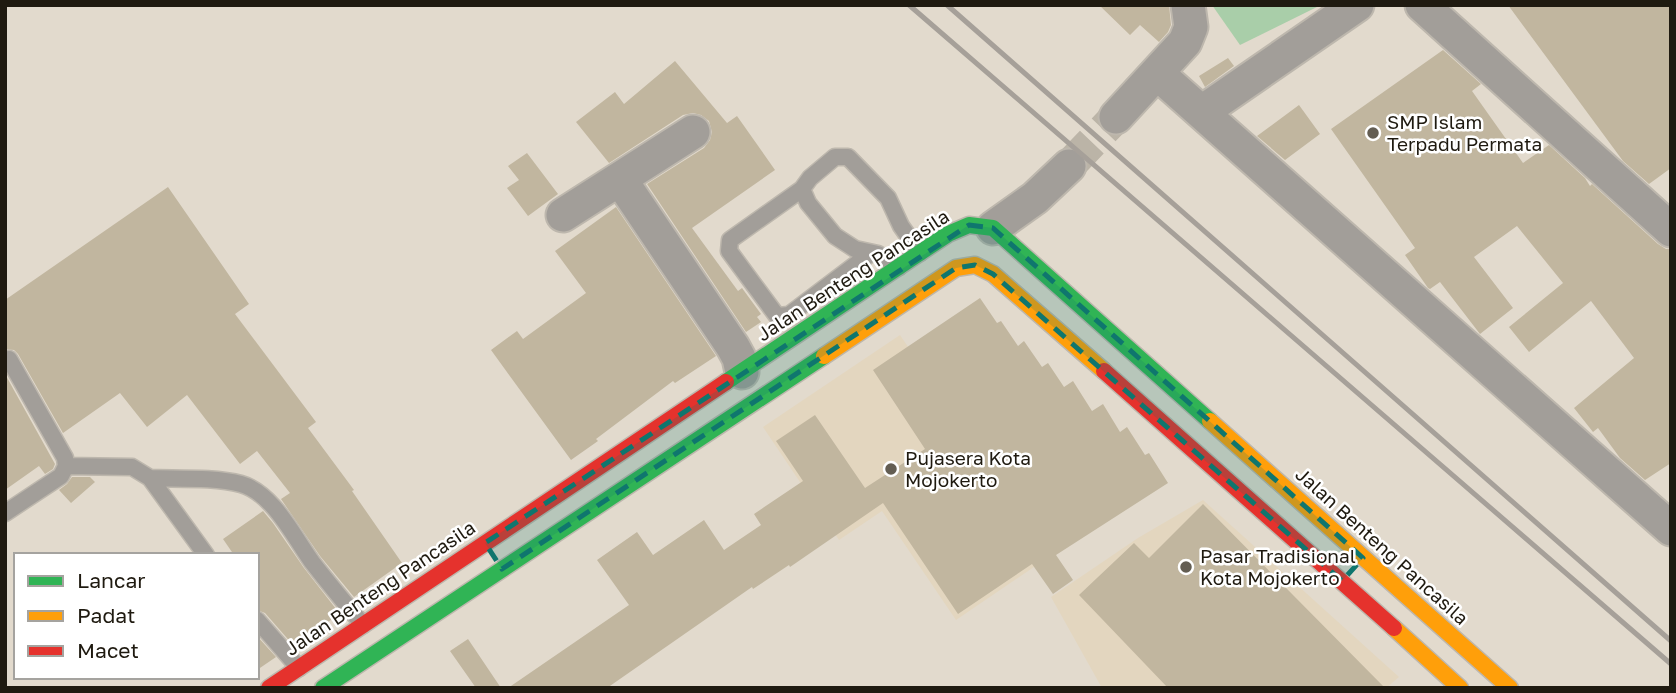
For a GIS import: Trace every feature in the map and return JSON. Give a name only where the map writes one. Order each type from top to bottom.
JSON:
[{"type":"street","points":[[1116,117],[1185,42],[1191,27],[1188,5]]},
{"type":"street","points":[[1202,111],[1357,5]]},
{"type":"street","points":[[1422,5],[1671,230]]},
{"type":"street","points":[[1157,73],[1671,529]]},
{"type":"street","points":[[563,215],[693,132]]},
{"type":"street","points":[[993,228],[1035,198],[1069,166]]},
{"type":"street","points":[[620,179],[733,347],[751,385]]},
{"type":"street","name":"Jalan Benteng Pancasila","points":[[323,688],[502,569],[751,385],[898,267],[948,234],[969,225],[993,228],[1352,569],[1460,688]]},
{"type":"street","name":"Jalan Benteng Pancasila","points":[[270,688],[485,543],[751,385],[956,268],[975,265],[993,274],[1352,569],[1510,688]]},
{"type":"street","points":[[485,543],[502,569]]},
{"type":"lane","points":[[871,253],[789,315],[777,316],[729,251],[730,240],[802,189],[810,178],[835,157],[848,157],[888,198],[901,226],[920,253]]},
{"type":"lane","points":[[802,189],[808,203],[835,236],[855,249],[878,254],[898,267]]},
{"type":"lane","points":[[5,513],[61,476],[66,466],[65,458],[9,359]]},
{"type":"lane","points":[[66,466],[132,467],[150,478],[205,553]]},
{"type":"lane","points":[[150,478],[231,483],[243,485],[261,495],[275,508],[313,563],[363,625]]},
{"type":"lane","points":[[259,622],[299,668]]},
{"type":"highlighted area","points":[[969,225],[993,228],[1363,558],[1342,581],[993,274],[975,265],[956,268],[502,569],[485,543]]},
{"type":"shaded area","name":"Pujasera Kota Mojokerto","points":[[900,335],[1050,556],[956,620],[882,511],[839,540],[763,427]]},
{"type":"shaded area","name":"Pasar Tradisional Kota Mojokerto","points":[[1203,500],[1399,677],[1386,688],[1102,688],[1051,597],[1138,538]]},
{"type":"green space","points":[[1212,5],[1321,5],[1240,45]]},
{"type":"building","points":[[1099,5],[1169,5],[1171,25],[1159,42],[1140,25],[1130,35]]},
{"type":"building","points":[[1508,5],[1671,5],[1671,168],[1649,184],[1623,161]]},
{"type":"building","points":[[1443,50],[1481,84],[1472,91],[1523,163],[1549,145],[1585,178],[1590,186],[1592,184],[1658,244],[1671,249],[1671,463],[1645,480],[1620,458],[1598,428],[1593,432],[1574,408],[1634,358],[1591,301],[1529,352],[1509,327],[1563,283],[1517,226],[1474,257],[1513,308],[1480,334],[1440,282],[1428,288],[1405,255],[1415,248],[1331,129]]},
{"type":"building","points":[[1228,58],[1234,66],[1205,87],[1199,76]]},
{"type":"building","points":[[675,61],[727,123],[737,116],[775,170],[692,228],[738,291],[742,288],[761,314],[757,317],[761,322],[746,332],[647,184],[704,148],[712,132],[709,121],[693,113],[683,115],[609,163],[576,122],[615,92],[624,104]]},
{"type":"building","points":[[1299,105],[1320,134],[1285,160],[1257,136]]},
{"type":"building","points":[[527,153],[558,194],[528,216],[507,188],[519,180],[508,166]]},
{"type":"building","points":[[168,187],[249,304],[235,314],[316,422],[308,428],[354,490],[352,491],[402,563],[354,597],[320,556],[281,499],[290,493],[257,451],[240,464],[187,395],[147,427],[120,393],[63,433],[18,354],[14,350],[5,349],[5,300]]},
{"type":"building","points":[[616,207],[716,356],[675,383],[673,381],[571,460],[491,350],[517,331],[523,339],[586,293],[555,251]]},
{"type":"building","points":[[980,298],[997,323],[1001,321],[1018,346],[1024,341],[1042,367],[1048,363],[1064,387],[1073,381],[1092,411],[1103,404],[1120,432],[1127,427],[1145,455],[1149,453],[1168,483],[1056,555],[1073,580],[1053,594],[1032,564],[958,614],[883,503],[790,567],[789,565],[753,589],[752,587],[607,688],[508,688],[629,605],[597,560],[637,532],[653,555],[704,520],[724,550],[761,525],[754,514],[803,481],[776,441],[815,415],[865,488],[925,449],[873,370]]},
{"type":"building","points":[[5,374],[55,464],[53,469],[45,474],[39,466],[5,490]]},
{"type":"building","points":[[72,477],[90,477],[95,482],[71,503],[59,490]]},
{"type":"building","name":"Pasar Tradisional Kota Mojokerto","points":[[1203,504],[1385,688],[1168,688],[1079,595],[1134,543],[1149,558]]},
{"type":"building","points":[[263,511],[340,614],[293,645],[265,613],[259,611],[259,553],[233,553],[223,539]]},
{"type":"building","points":[[259,638],[276,657],[259,669]]},
{"type":"building","points":[[468,639],[501,688],[476,688],[450,651]]},
{"type":"tunnel","points":[[1069,166],[1116,117]]},
{"type":"railway","points":[[909,5],[1671,664]]},
{"type":"railway","points":[[947,5],[1671,641]]},
{"type":"traffic: fast","points":[[726,382],[948,234],[969,225],[993,228],[1210,421]]},
{"type":"traffic: fast","points":[[323,688],[824,356]]},
{"type":"traffic: slow","points":[[824,356],[956,268],[975,265],[993,274],[1104,371]]},
{"type":"traffic: slow","points":[[1210,421],[1510,688]]},
{"type":"traffic: slow","points":[[1394,628],[1460,688]]},
{"type":"traffic: jam","points":[[1104,371],[1394,628]]},
{"type":"traffic: jam","points":[[269,688],[726,382]]},
{"type":"place","name":"SMP Islam Terpadu Permata","points":[[1373,133]]},
{"type":"place","name":"Pujasera Kota Mojokerto","points":[[891,469]]},
{"type":"place","name":"Pasar Tradisional Kota Mojokerto","points":[[1186,567]]}]
